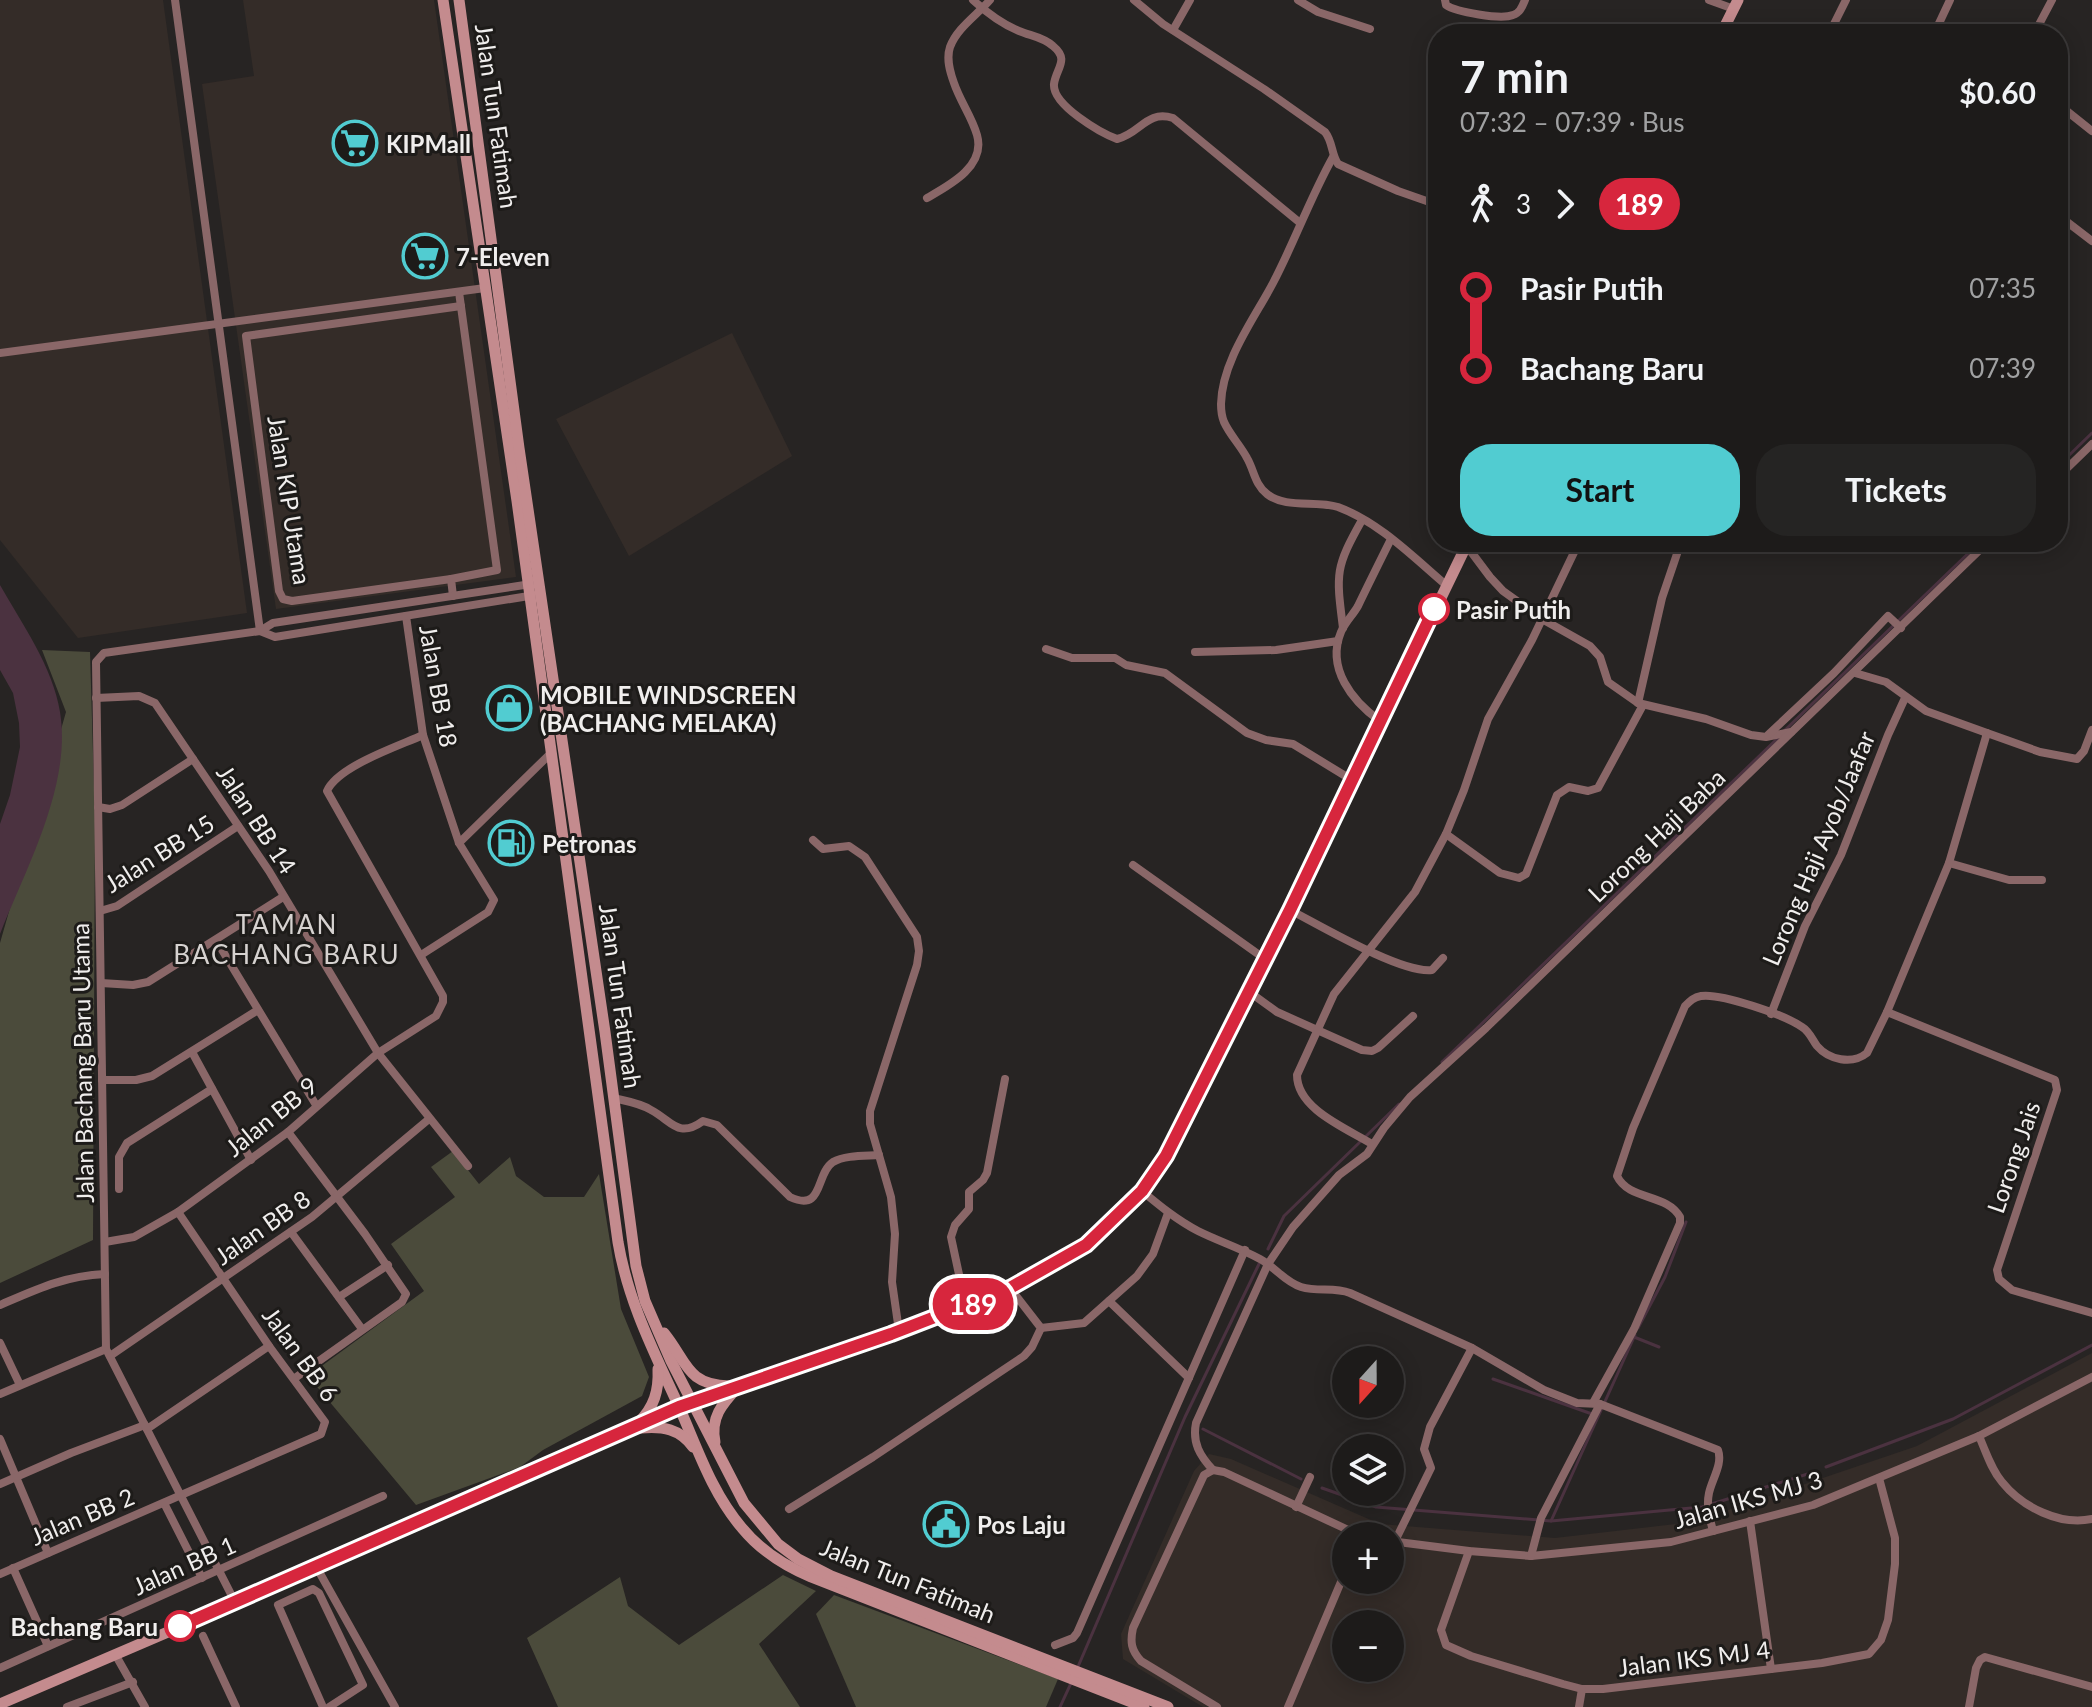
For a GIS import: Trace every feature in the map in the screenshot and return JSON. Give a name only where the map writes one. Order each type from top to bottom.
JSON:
[{"type":"main road","name":"Jalan Tun Fatimah","points":[[443,0],[485,288],[535,589],[613,1098],[636,1266],[705,1468],[743,1530],[766,1551],[788,1565],[811,1577],[1062,1668]]},
{"type":"main road","name":"Jalan Tun Fatimah","points":[[459,0],[519,448],[550,754],[622,1267],[653,1354],[719,1454],[733,1485],[757,1522],[798,1559],[831,1576],[1096,1682],[1168,1707]]},
{"type":"main road","points":[[1726,24],[1736,4]]},
{"type":"main road","points":[[0,1704],[236,1604],[685,1405],[966,1307],[1010,1288],[1086,1245],[1142,1191],[1166,1156],[1290,910],[1462,552]]},
{"type":"main road","points":[[653,1320],[687,1370],[696,1378],[720,1386],[738,1386]]},
{"type":"main road","points":[[633,1429],[646,1415],[657,1393],[658,1370],[653,1354]]},
{"type":"main road","points":[[719,1454],[714,1436],[716,1416],[738,1386]]},
{"type":"main road","points":[[633,1429],[656,1427],[678,1432],[692,1445],[705,1468]]},
{"type":"main road","name":"Jalan Tun Fatimah","points":[[1096,1682],[1144,1707]]},
{"type":"street","points":[[175,0],[260,631]]},
{"type":"street","points":[[973,0],[1016,30],[1045,40],[1062,55],[1055,89],[1079,118],[1117,139],[1127,137],[1153,116],[1173,118],[1299,222]]},
{"type":"street","points":[[927,198],[963,174],[973,163],[978,150],[977,136],[959,97],[948,61],[950,47],[957,35],[990,0]]},
{"type":"street","points":[[1134,0],[1173,30],[1325,132],[1330,139],[1333,157],[1346,170],[1428,201]]},
{"type":"street","points":[[1173,30],[1190,0]]},
{"type":"street","points":[[1298,0],[1318,12],[1370,29]]},
{"type":"street","points":[[1445,0],[1446,5],[1456,11],[1509,17],[1521,10],[1525,0]]},
{"type":"street","points":[[1709,0],[1736,4]]},
{"type":"street","points":[[1834,24],[1846,0]]},
{"type":"street","points":[[1939,24],[1950,0]]},
{"type":"street","points":[[2039,24],[2052,0]]},
{"type":"street","points":[[2068,112],[2092,131]]},
{"type":"street","points":[[1333,157],[1233,358],[1223,391],[1223,420],[1249,460],[1260,489],[1269,496],[1280,501],[1335,506],[1391,539],[1446,585]]},
{"type":"street","points":[[2068,223],[2092,241]]},
{"type":"street","points":[[0,353],[485,288]]},
{"type":"street","name":"Jalan KIP Utama","points":[[459,292],[461,306],[497,570],[292,601],[283,599],[279,591],[246,336],[461,306]]},
{"type":"street","points":[[2068,466],[2092,444]]},
{"type":"street","points":[[1343,628],[1338,569],[1362,520]]},
{"type":"street","points":[[1380,721],[1347,691],[1341,677],[1338,641],[1391,539]]},
{"type":"street","points":[[1473,552],[1490,577],[1542,619],[1590,646],[1600,657],[1608,682],[1641,704],[1706,719],[1751,735],[1790,733]]},
{"type":"street","points":[[1370,1143],[1312,1104],[1297,1086],[1297,1075],[1334,994],[1415,892],[1446,834],[1488,719],[1574,552]]},
{"type":"street","points":[[1446,834],[1500,873],[1519,878],[1526,874],[1557,795],[1569,787],[1588,791],[1598,788],[1641,704],[1662,598],[1678,552]]},
{"type":"street","points":[[1768,736],[1888,616],[1897,625],[1977,552]]},
{"type":"street","points":[[451,579],[453,596]]},
{"type":"street","points":[[260,631],[273,623],[453,596],[535,589]]},
{"type":"street","points":[[260,631],[275,637],[406,616],[535,589]]},
{"type":"street","name":"Jalan BB 18","points":[[406,616],[423,735],[459,843],[494,900],[488,912],[421,955]]},
{"type":"street","name":"Lorong Haji Baba","points":[[1268,1264],[1309,1207],[1339,1175],[1367,1154],[1370,1143],[1410,1097],[1486,1028],[1855,673],[1897,625]]},
{"type":"street","name":"Jalan Bachang Baru Utama","points":[[236,1604],[108,1353],[96,662],[104,653],[260,631]]},
{"type":"street","points":[[1195,652],[1276,650],[1338,641]]},
{"type":"street","points":[[1046,649],[1072,658],[1115,658],[1126,665],[1165,673],[1247,733],[1293,744],[1352,780]]},
{"type":"street","points":[[1855,673],[1886,682],[1926,711],[2040,752],[2077,759],[2084,751],[2092,730]]},
{"type":"street","name":"Jalan BB 14","points":[[96,698],[148,698],[164,715],[283,897],[378,1053],[468,1166]]},
{"type":"street","name":"Lorong Haji Ayob/Jaafar","points":[[1771,1014],[1805,926],[1841,855],[1905,698]]},
{"type":"street","points":[[1531,1556],[1541,1518],[1634,1329],[1680,1223],[1678,1212],[1672,1207],[1624,1187],[1617,1176],[1633,1128],[1681,1015],[1692,999],[1720,997],[1800,1026],[1815,1044],[1831,1056],[1852,1061],[1867,1053],[1949,863],[1987,733]]},
{"type":"street","points":[[421,955],[327,791],[332,781],[363,761],[423,735]]},
{"type":"street","points":[[459,843],[550,754]]},
{"type":"street","points":[[98,807],[117,808],[193,759]]},
{"type":"street","name":"Jalan BB 15","points":[[100,911],[117,906],[238,826]]},
{"type":"street","points":[[813,840],[823,849],[849,846],[865,857],[917,937],[917,965],[870,1111],[870,1124],[891,1197],[894,1222],[892,1282],[899,1331]]},
{"type":"street","points":[[1949,863],[2009,880],[2042,880]]},
{"type":"street","points":[[1133,865],[1265,959]]},
{"type":"street","points":[[101,983],[133,985],[148,982],[283,897]]},
{"type":"street","points":[[1290,910],[1370,951],[1426,971],[1437,967],[1443,958]]},
{"type":"street","points":[[216,940],[316,1105]]},
{"type":"street","name":"Jalan BB 9","points":[[105,1242],[134,1237],[178,1212],[288,1132],[378,1053],[436,1016],[443,996],[421,955]]},
{"type":"street","points":[[1248,991],[1277,1012],[1362,1050],[1378,1048],[1413,1016]]},
{"type":"street","points":[[102,1080],[144,1079],[258,1010]]},
{"type":"street","name":"Lorong Jais","points":[[1887,1012],[2055,1080],[2057,1090],[1997,1262],[1997,1270],[1999,1279],[2012,1290],[2092,1313]]},
{"type":"street","points":[[192,1052],[251,1160]]},
{"type":"street","points":[[966,1307],[951,1237],[955,1225],[969,1209],[969,1192],[987,1173],[1005,1079]]},
{"type":"street","points":[[119,1189],[119,1157],[127,1143],[212,1089]]},
{"type":"street","points":[[613,1098],[646,1107],[681,1129],[688,1130],[703,1121],[717,1125],[790,1197],[798,1200],[806,1201],[813,1197],[832,1163],[879,1155]]},
{"type":"street","name":"Jalan BB 8","points":[[0,1394],[108,1353],[223,1280],[338,1198],[429,1119]]},
{"type":"street","points":[[288,1132],[406,1290],[405,1298],[295,1378]]},
{"type":"street","points":[[1142,1191],[1168,1213],[1200,1232],[1245,1250],[1292,1283],[1313,1289],[1337,1288],[1472,1348],[1544,1390],[1577,1403],[1597,1404],[1718,1450],[1720,1460],[1708,1496],[1713,1531]]},
{"type":"street","name":"Jalan BB 6","points":[[178,1212],[325,1422],[321,1434],[181,1496]]},
{"type":"street","points":[[1041,1328],[1084,1323],[1109,1301],[1145,1267],[1168,1213]]},
{"type":"street","points":[[291,1232],[362,1329]]},
{"type":"street","points":[[1055,1645],[1073,1638],[1077,1633],[1245,1250]]},
{"type":"street","points":[[1213,1470],[1196,1446],[1193,1435],[1196,1423],[1268,1264]]},
{"type":"street","points":[[339,1297],[388,1265]]},
{"type":"street","points":[[0,1305],[54,1281],[79,1275],[105,1274]]},
{"type":"street","points":[[1010,1288],[1041,1328]]},
{"type":"street","points":[[1109,1301],[1189,1378]]},
{"type":"street","points":[[789,1509],[1024,1356],[1041,1328]]},
{"type":"street","points":[[0,1343],[20,1385]]},
{"type":"street","points":[[0,1484],[146,1427],[269,1346]]},
{"type":"street","points":[[1404,1522],[1431,1468],[1424,1449],[1430,1427],[1472,1348]]},
{"type":"street","name":"Jalan IKS MJ 3","points":[[1404,1543],[1531,1556],[1671,1542],[1813,1505],[1979,1436],[2092,1377]]},
{"type":"street","points":[[1979,1436],[2001,1482],[2015,1496],[2029,1506],[2064,1520],[2092,1519]]},
{"type":"street","points":[[0,1439],[48,1553]]},
{"type":"street","points":[[1217,1707],[1141,1661],[1130,1641],[1133,1628],[1204,1475],[1213,1470],[1224,1472],[1332,1523]]},
{"type":"street","points":[[1296,1507],[1310,1477]]},
{"type":"street","name":"Jalan IKS MJ 4","points":[[1469,1551],[1441,1630],[1446,1645],[1471,1656],[1582,1689],[1822,1663],[1869,1654],[1881,1640],[1888,1620],[1894,1578],[1895,1538],[1879,1478]]},
{"type":"street","name":"Jalan BB 2","points":[[0,1574],[181,1496]]},
{"type":"street","name":"Jalan BB 1","points":[[0,1668],[383,1496]]},
{"type":"street","points":[[164,1503],[202,1578]]},
{"type":"street","points":[[1750,1521],[1771,1669]]},
{"type":"street","points":[[13,1568],[48,1646]]},
{"type":"street","points":[[317,1568],[395,1707]]},
{"type":"street","points":[[308,1591],[317,1591],[363,1685],[326,1707],[278,1605],[308,1591]]},
{"type":"street","points":[[1288,1707],[1336,1594]]},
{"type":"street","points":[[203,1636],[236,1707]]},
{"type":"street","points":[[115,1654],[145,1707]]},
{"type":"street","points":[[1969,1707],[1976,1668],[1985,1657],[2092,1687]]},
{"type":"street","points":[[67,1707],[133,1682]]},
{"type":"street","points":[[1579,1707],[1582,1689]]},
{"type":"shaded area","points":[[0,0],[163,0],[247,613],[78,638],[0,540]]},
{"type":"shaded area","points":[[243,0],[434,0],[516,577],[276,609],[202,84],[254,76]]},
{"type":"shaded area","points":[[732,333],[792,456],[629,556],[556,419]]},
{"type":"shaded area","points":[[0,585],[36,646],[51,679],[60,712],[62,740],[53,797],[44,826],[0,934],[0,824],[20,747],[13,693],[0,670]]},
{"type":"shaded area","points":[[2092,1353],[2092,1707],[1203,1707],[1123,1659],[1121,1634],[1194,1471],[1209,1454],[1231,1459],[1332,1503],[1332,1506],[1375,1522],[1332,1522],[1332,1594],[1404,1594],[1404,1526],[1555,1538],[1693,1522],[1917,1446]]},
{"type":"green space","points":[[42,650],[90,652],[95,821],[93,1240],[0,1283],[0,943],[66,712]]},
{"type":"green space","points":[[453,1151],[479,1184],[510,1157],[516,1176],[544,1197],[584,1197],[599,1174],[621,1309],[649,1377],[642,1396],[543,1450],[520,1467],[416,1505],[308,1376],[424,1291],[391,1244],[455,1197],[431,1167]]},
{"type":"green space","points":[[783,1575],[816,1591],[759,1644],[800,1707],[558,1707],[527,1638],[620,1577],[628,1606],[679,1645]]},
{"type":"green space","points":[[834,1595],[1058,1679],[1046,1707],[856,1707],[816,1614]]},
{"type":"waterway","points":[[2068,456],[2092,433]]},
{"type":"waterway","points":[[1784,731],[1970,552]]},
{"type":"waterway","points":[[1442,1062],[1779,737]]},
{"type":"waterway","points":[[1268,1249],[1284,1216],[1399,1104]]},
{"type":"waterway","points":[[1638,1328],[1665,1277],[1686,1222]]},
{"type":"waterway","points":[[1077,1669],[1185,1417],[1259,1264]]},
{"type":"waterway","points":[[1551,1521],[1635,1335]]},
{"type":"waterway","points":[[1634,1337],[1659,1347]]},
{"type":"waterway","points":[[1826,1467],[1953,1419],[2092,1345]]},
{"type":"waterway","points":[[1493,1379],[1592,1414]]},
{"type":"waterway","points":[[1203,1429],[1301,1479]]},
{"type":"waterway","points":[[1322,1488],[1376,1507],[1551,1521],[1702,1507],[1814,1472]]},
{"type":"waterway","points":[[1060,1707],[1071,1683]]},
{"type":"bus line","name":"189","points":[[180,1626],[679,1407],[966,1307],[1028,1279],[1086,1245],[1142,1191],[1166,1156],[1195,1103],[1434,609]]},
{"type":"place","name":"KIPMall","points":[[355,143]]},
{"type":"place","name":"7-Eleven","points":[[425,256]]},
{"type":"place","name":"Pasir Putih","points":[[1434,609]]},
{"type":"place","name":"MOBILE WINDSCREEN (BACHANG MELAKA)","points":[[509,708]]},
{"type":"place","name":"Petronas","points":[[511,843]]},
{"type":"place","name":"Pos Laju","points":[[946,1524]]},
{"type":"place","name":"Bachang Baru","points":[[180,1626]]},
{"type":"district","name":"TAMAN BACHANG BARU","points":[[287,939]]}]
